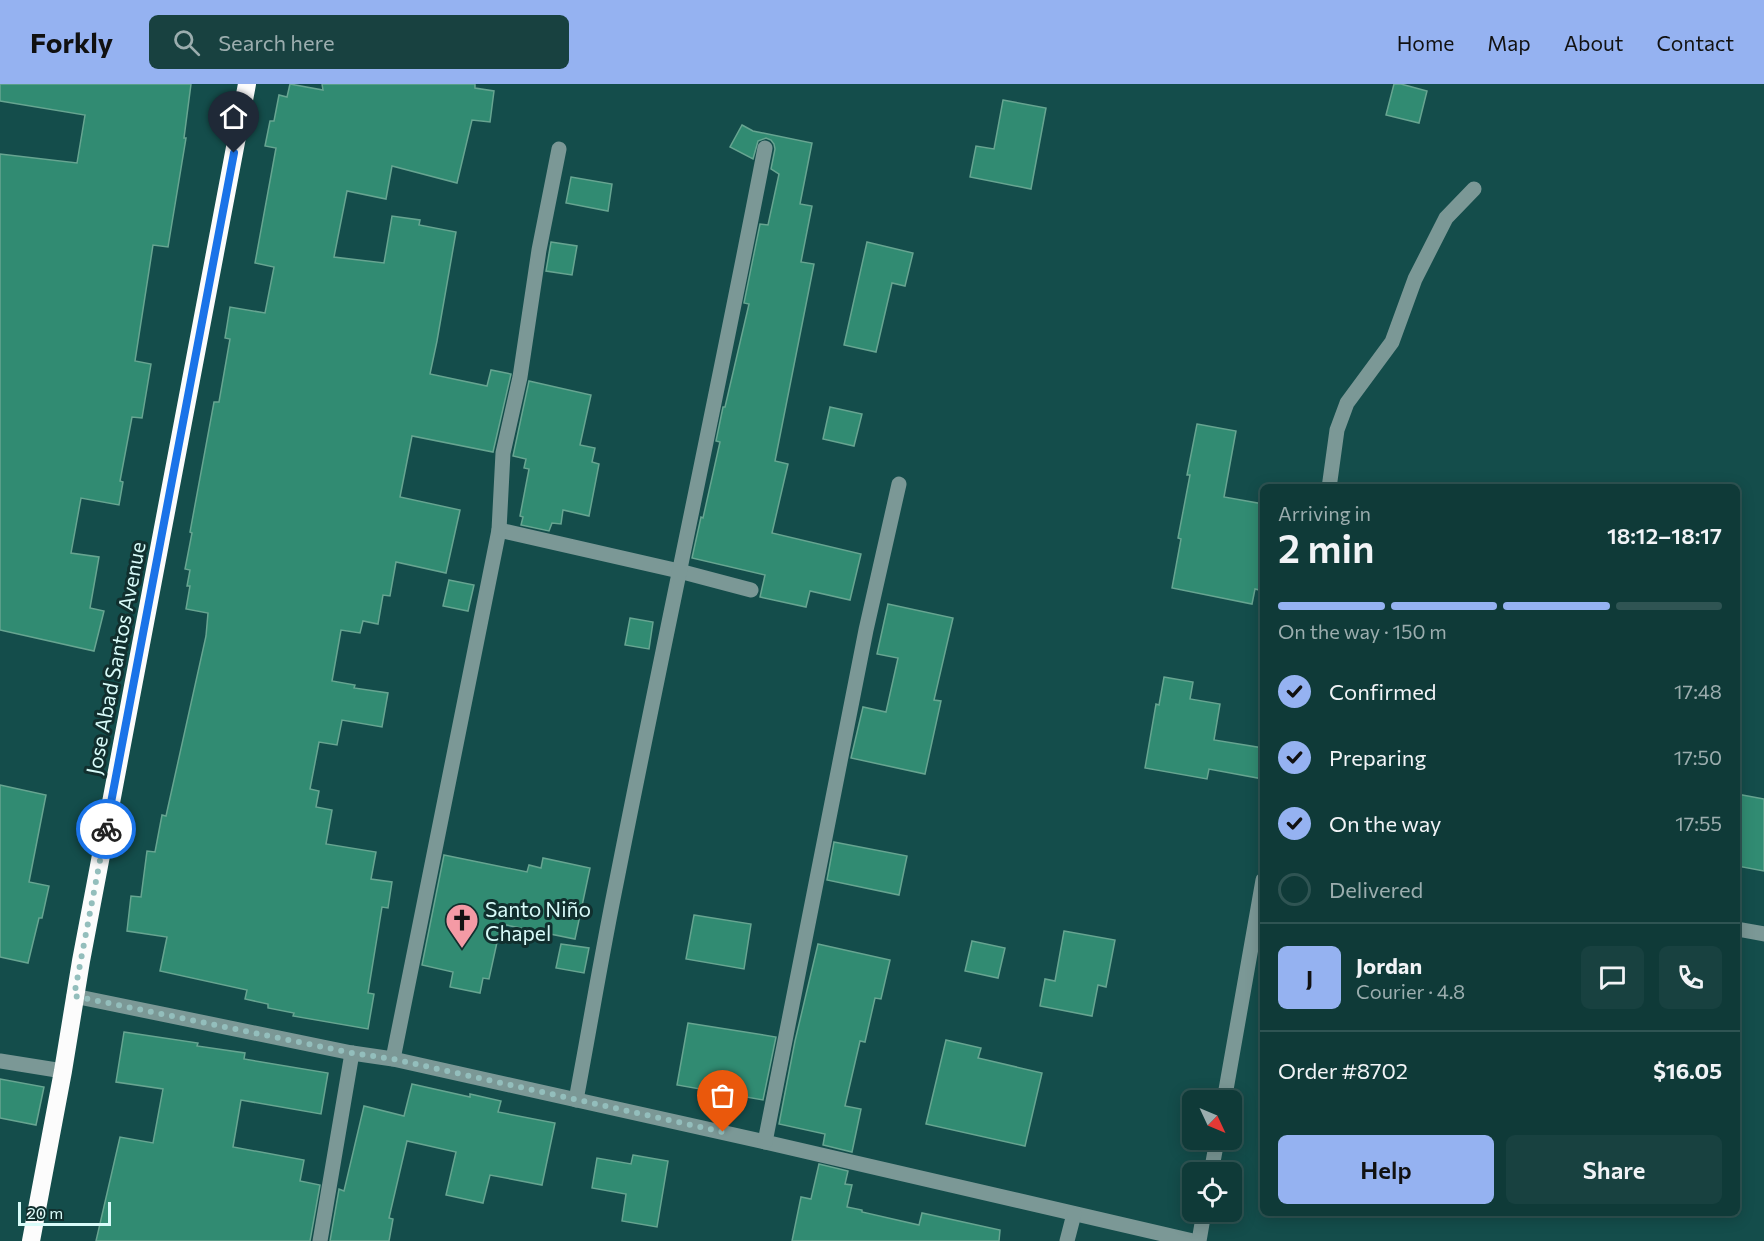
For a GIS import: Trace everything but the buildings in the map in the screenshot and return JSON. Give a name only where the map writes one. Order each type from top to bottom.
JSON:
[{"type":"highway","name":"Jose Abad Santos Avenue","points":[[31,1241],[63,1071],[74,996],[247,84]]},
{"type":"street","points":[[576,1100],[616,882],[733,316],[765,148]]},
{"type":"street","points":[[393,1059],[499,530],[503,453],[520,377],[539,250],[559,149]]},
{"type":"street","points":[[1330,484],[1337,430],[1347,403],[1392,342],[1415,279],[1446,218],[1474,189]]},
{"type":"street","points":[[765,1142],[866,630],[899,484]]},
{"type":"street","points":[[499,530],[752,590]]},
{"type":"street","points":[[1226,1090],[1260,897]]},
{"type":"street","points":[[1740,930],[1764,934]]},
{"type":"street","points":[[74,996],[352,1053],[393,1059],[1193,1241]]},
{"type":"street","points":[[320,1241],[352,1053]]},
{"type":"street","points":[[0,1061],[63,1071]]},
{"type":"street","points":[[1067,1241],[1074,1214]]},
{"type":"street","points":[[1199,1241],[1202,1222]]},
{"type":"way so far","points":[[106,829],[74,996],[352,1053],[393,1059],[723,1132]]},
{"type":"place","name":"Santo Niño Chapel","points":[[462,949]]},
{"type":"route","points":[[106,829],[234,153]]}]
